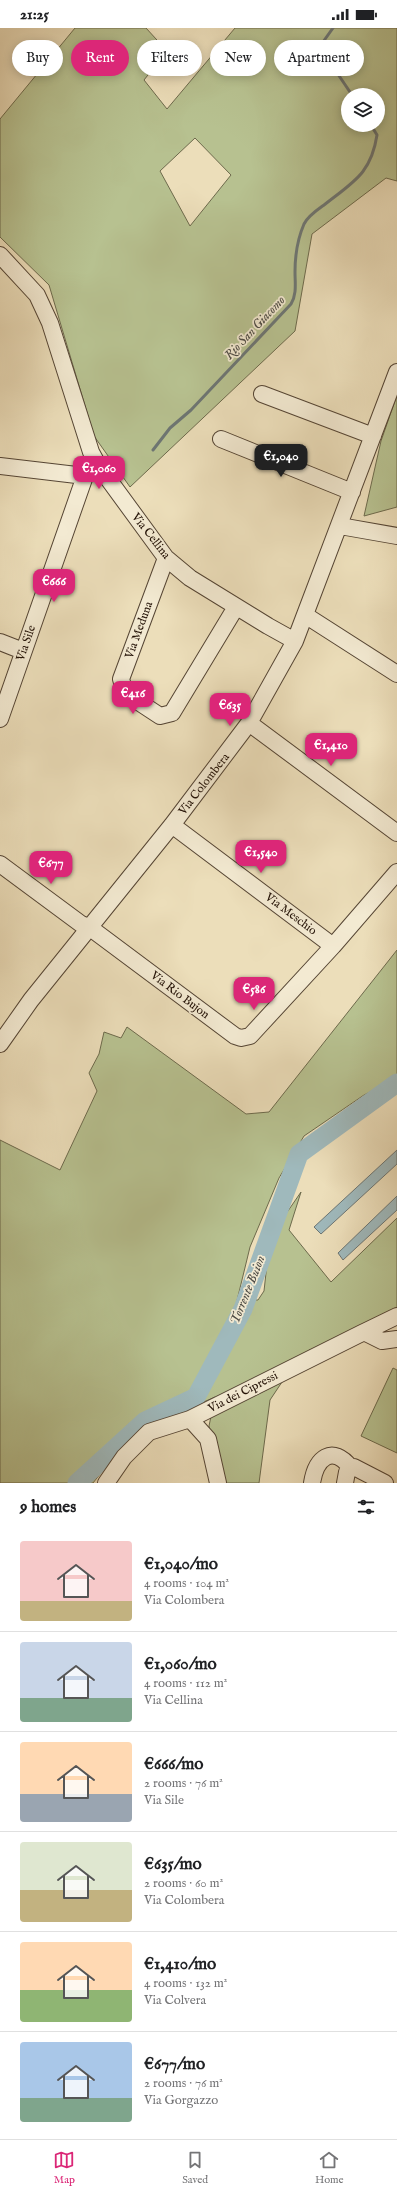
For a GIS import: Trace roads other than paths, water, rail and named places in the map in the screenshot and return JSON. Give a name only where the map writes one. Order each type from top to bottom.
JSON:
[{"type":"street","name":"Via Cellina","points":[[0,255],[37,295],[50,323],[91,452],[98,465],[166,558],[190,578],[236,607],[295,641]]},
{"type":"street","name":"Via Colombera","points":[[0,1044],[31,1000],[172,825],[249,723],[295,641],[340,526],[397,372]]},
{"type":"street","points":[[262,394],[373,436]]},
{"type":"street","points":[[221,439],[352,492]]},
{"type":"street","points":[[0,466],[85,476],[98,465]]},
{"type":"street","name":"Via Sile","points":[[0,720],[85,476]]},
{"type":"street","points":[[340,526],[397,536]]},
{"type":"street","name":"Via Meduna","points":[[166,558],[121,679],[125,693],[160,716],[172,713],[236,607]]},
{"type":"street","points":[[305,615],[397,674]]},
{"type":"street","points":[[0,642],[23,651]]},
{"type":"street","points":[[249,723],[397,833]]},
{"type":"street","name":"Via Meschio","points":[[172,825],[333,946]]},
{"type":"street","name":"Via Rio Bujon","points":[[0,864],[81,924],[89,927],[235,1036],[240,1038],[250,1036],[333,946],[397,872]]},
{"type":"street","name":"Via dei Cipressi","points":[[106,1483],[124,1457],[149,1432],[190,1419],[397,1316]]},
{"type":"street","points":[[364,1332],[382,1341],[397,1339]]},
{"type":"street","points":[[190,1419],[208,1439],[218,1483]]},
{"type":"street","points":[[312,1483],[316,1466],[324,1457],[332,1456],[340,1457],[351,1468],[360,1469],[385,1483]]},
{"type":"street","points":[[345,1483],[346,1474],[351,1468]]},
{"type":"water","points":[[397,1150],[397,1164],[321,1234],[314,1227]]},
{"type":"water","points":[[397,1196],[397,1210],[343,1260],[338,1253]]},
{"type":"waterway","name":"Rio San Giacomo","points":[[333,28],[323,42],[323,52],[347,88]]},
{"type":"waterway","name":"Rio San Giacomo","points":[[153,450],[170,428],[191,410],[291,304],[295,292],[297,247],[304,224],[313,213],[344,190],[359,176],[370,159],[377,135],[375,132]]},
{"type":"waterway","name":"Torrente Buion","points":[[77,1483],[145,1421],[196,1397],[243,1309],[299,1154],[397,1083]]}]
